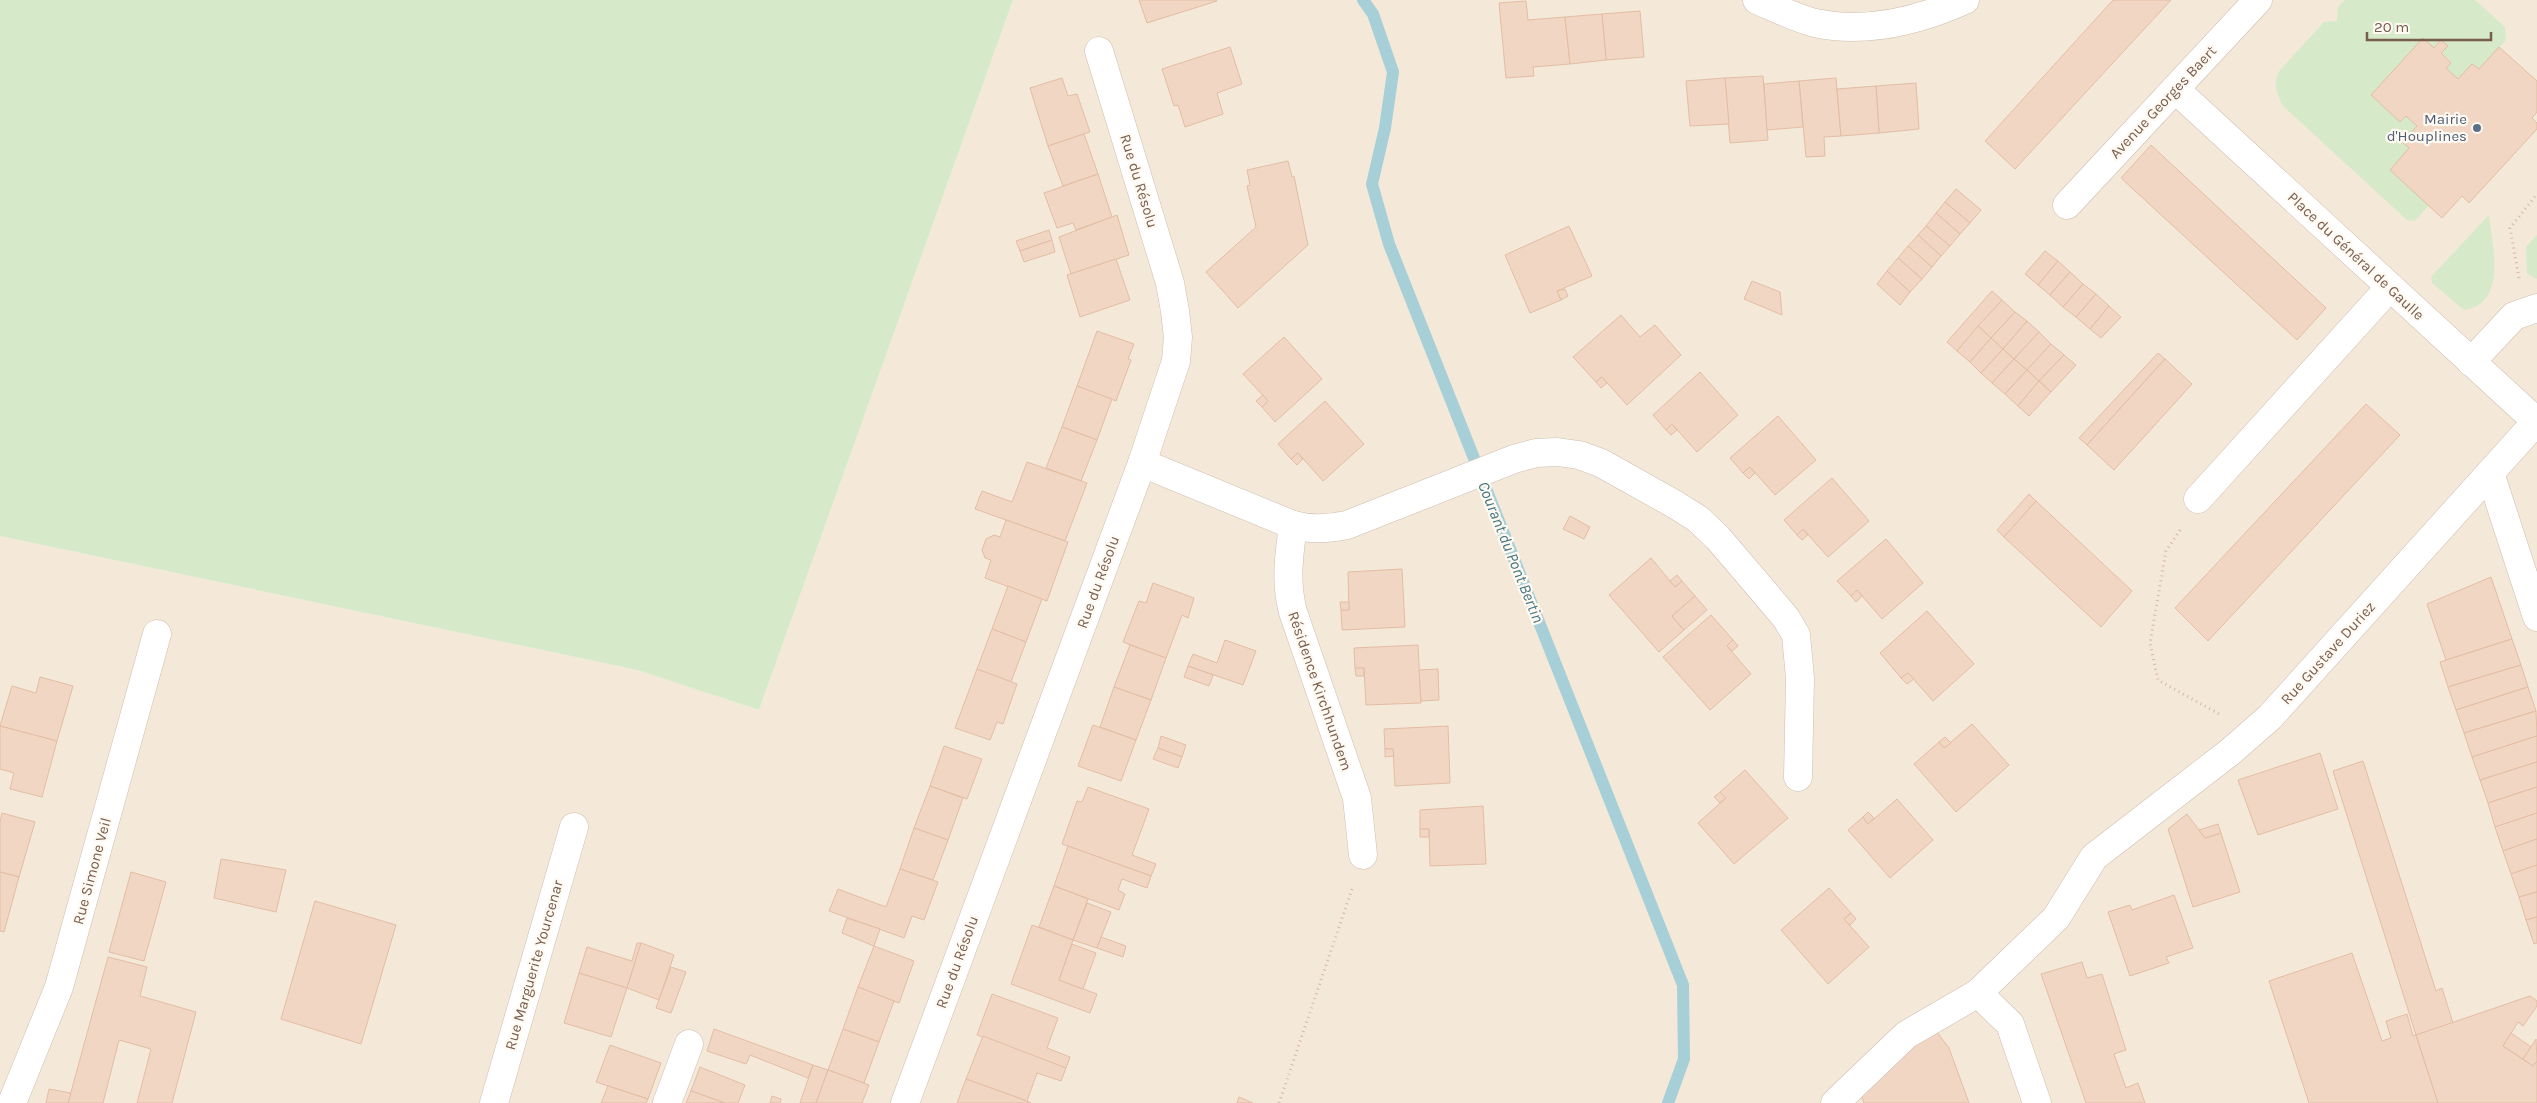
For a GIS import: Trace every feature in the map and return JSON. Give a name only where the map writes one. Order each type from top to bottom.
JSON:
[{"type":"street","points":[[1757,0],[1815,23],[1863,27],[1915,19],[1965,0]]},
{"type":"street","name":"Avenue Georges Baert","points":[[2067,205],[2258,0]]},
{"type":"street","name":"Rue du Résolu","points":[[905,1103],[1142,464],[1176,361],[1178,337],[1170,283],[1099,51]]},
{"type":"street","name":"Place du Général de Gaulle","points":[[2175,89],[2537,422]]},
{"type":"street","points":[[2198,500],[2390,287]]},
{"type":"street","points":[[2471,362],[2514,316],[2531,309]]},
{"type":"street","name":"Rue Gustave Duriez","points":[[1835,1103],[1906,1035],[1978,993],[2056,918],[2094,857],[2270,717],[2537,422]]},
{"type":"street","points":[[1142,464],[1293,525],[1308,529],[1328,529],[1347,525],[1514,459],[1536,453],[1557,452],[1579,455],[1601,463],[1676,505],[1698,520],[1718,538],[1786,618],[1796,635],[1800,670],[1798,777]]},
{"type":"street","points":[[2490,473],[2537,617]]},
{"type":"street","name":"Résidence Kirchhundem","points":[[1293,525],[1287,568],[1288,591],[1292,612],[1357,798],[1363,855]]},
{"type":"street","name":"Rue Simone Veil","points":[[12,1103],[59,988],[157,634]]},
{"type":"street","name":"Rue Marguerite Yourcenar","points":[[494,1103],[574,827]]},
{"type":"street","points":[[1978,993],[2010,1024],[2037,1103]]},
{"type":"street","points":[[667,1103],[689,1044]]},
{"type":"path","points":[[2531,309],[2510,228],[2537,194]]},
{"type":"path","points":[[2198,500],[2166,551],[2150,643],[2158,680],[2252,733]]},
{"type":"path","points":[[1279,1103],[1330,958],[1363,855]]},
{"type":"shaded area","points":[[1013,0],[2537,0],[2537,1103],[0,1103],[0,536],[637,670],[759,710]]},
{"type":"green space","points":[[0,0],[1013,0],[759,710],[637,670],[0,536]]},
{"type":"green space","points":[[2345,0],[2475,0],[2505,27],[2506,40],[2479,69],[2472,64],[2458,79],[2446,68],[2451,62],[2441,53],[2447,46],[2441,40],[2434,48],[2423,38],[2371,95],[2400,122],[2406,116],[2417,126],[2403,142],[2409,148],[2390,170],[2429,205],[2415,221],[2407,220],[2283,106],[2277,93],[2276,79],[2280,70],[2324,22],[2337,21],[2338,7]]},
{"type":"green space","points":[[2489,215],[2494,257],[2492,285],[2487,297],[2478,305],[2464,310],[2432,283],[2431,277]]},
{"type":"green space","points":[[2537,235],[2537,279],[2527,274],[2526,247]]},
{"type":"building","points":[[1139,0],[1216,0],[1217,1],[1147,23]]},
{"type":"building","points":[[2113,0],[2171,0],[2015,169],[1985,141]]},
{"type":"building","points":[[1526,1],[1528,20],[1565,17],[1570,64],[1533,67],[1534,76],[1506,78],[1499,3]]},
{"type":"building","points":[[1640,11],[1644,57],[1606,60],[1602,14]]},
{"type":"building","points":[[1602,14],[1606,60],[1570,64],[1565,17]]},
{"type":"building","name":"Mairie d'Houplines","points":[[2423,38],[2434,48],[2441,40],[2448,46],[2441,53],[2451,63],[2446,68],[2458,79],[2472,64],[2479,69],[2499,47],[2537,81],[2537,112],[2532,118],[2537,123],[2537,129],[2469,203],[2462,196],[2442,218],[2390,170],[2409,148],[2402,142],[2417,126],[2406,116],[2400,122],[2371,95]]},
{"type":"building","points":[[1230,47],[1242,84],[1217,93],[1223,114],[1185,127],[1178,105],[1174,106],[1162,69]]},
{"type":"building","points":[[1763,76],[1768,140],[1730,143],[1725,78]]},
{"type":"building","points":[[1062,78],[1068,96],[1077,94],[1090,132],[1048,146],[1030,88]]},
{"type":"building","points":[[1725,78],[1729,124],[1690,126],[1686,81]]},
{"type":"building","points":[[1836,78],[1841,136],[1824,137],[1825,156],[1806,157],[1799,81]]},
{"type":"building","points":[[1799,81],[1803,127],[1767,130],[1764,84]]},
{"type":"building","points":[[1916,83],[1919,129],[1879,133],[1876,86]]},
{"type":"building","points":[[1876,86],[1879,133],[1841,136],[1837,89]]},
{"type":"building","points":[[1084,134],[1098,174],[1063,186],[1048,146]]},
{"type":"building","points":[[2151,145],[2326,308],[2297,340],[2121,178]]},
{"type":"building","points":[[1288,161],[1292,177],[1294,176],[1308,245],[1238,308],[1206,272],[1256,227],[1247,186],[1250,185],[1247,170]]},
{"type":"building","points":[[1098,174],[1112,217],[1076,230],[1073,223],[1057,228],[1044,193]]},
{"type":"building","points":[[1956,189],[1981,210],[1970,223],[1945,202]]},
{"type":"building","points":[[1945,202],[1970,223],[1960,234],[1936,213]]},
{"type":"building","points":[[1936,213],[1960,234],[1950,246],[1926,226]]},
{"type":"building","points":[[1117,215],[1129,255],[1071,274],[1059,237]]},
{"type":"building","points":[[1569,226],[1592,276],[1557,291],[1561,300],[1530,313],[1505,255]]},
{"type":"building","points":[[1926,226],[1950,246],[1941,256],[1918,235]]},
{"type":"building","points":[[1049,230],[1052,240],[1020,251],[1016,241]]},
{"type":"building","points":[[1918,235],[1941,256],[1932,267],[1908,246]]},
{"type":"building","points":[[1052,240],[1055,252],[1024,262],[1020,251]]},
{"type":"building","points":[[1908,246],[1932,267],[1922,279],[1898,258]]},
{"type":"building","points":[[2045,251],[2058,261],[2038,285],[2025,274]]},
{"type":"building","points":[[1898,258],[1922,279],[1910,292],[1887,271]]},
{"type":"building","points":[[1116,259],[1130,300],[1080,317],[1067,275]]},
{"type":"building","points":[[2058,261],[2070,272],[2050,295],[2038,285]]},
{"type":"building","points":[[1887,271],[1910,292],[1900,305],[1877,284]]},
{"type":"building","points":[[2070,272],[2083,284],[2063,307],[2050,295]]},
{"type":"building","points":[[1752,281],[1780,292],[1782,315],[1744,299]]},
{"type":"building","points":[[2083,284],[2096,294],[2076,317],[2063,307]]},
{"type":"building","points":[[1565,289],[1568,296],[1561,300],[1557,291]]},
{"type":"building","points":[[1992,291],[2002,300],[1957,351],[1947,342]]},
{"type":"building","points":[[2096,294],[2109,306],[2090,329],[2076,317]]},
{"type":"building","points":[[2002,300],[2015,312],[1991,338],[1978,326]]},
{"type":"building","points":[[2109,306],[2121,317],[2101,338],[2090,329]]},
{"type":"building","points":[[2015,312],[2027,321],[2003,349],[1991,338]]},
{"type":"building","points":[[1621,315],[1640,337],[1655,325],[1681,355],[1627,405],[1602,377],[1596,382],[1573,357]]},
{"type":"building","points":[[2027,321],[2039,332],[2014,359],[2003,349]]},
{"type":"building","points":[[1978,326],[1991,338],[1970,362],[1957,351]]},
{"type":"building","points":[[1097,331],[1134,344],[1128,359],[1131,360],[1116,401],[1077,386]]},
{"type":"building","points":[[2039,332],[2051,344],[2027,370],[2014,359]]},
{"type":"building","points":[[1284,337],[1322,379],[1275,422],[1262,407],[1268,401],[1243,374]]},
{"type":"building","points":[[1991,338],[2003,349],[1981,373],[1970,362]]},
{"type":"building","points":[[2051,344],[2064,355],[2039,381],[2027,370]]},
{"type":"building","points":[[2003,349],[2014,359],[1992,383],[1981,373]]},
{"type":"building","points":[[2158,353],[2165,359],[2087,445],[2079,438]]},
{"type":"building","points":[[2064,355],[2076,365],[2051,392],[2039,381]]},
{"type":"building","points":[[2014,359],[2027,370],[2005,394],[1992,383]]},
{"type":"building","points":[[2165,359],[2192,384],[2114,470],[2087,445]]},
{"type":"building","points":[[2027,370],[2039,381],[2018,406],[2005,394]]},
{"type":"building","points":[[1700,372],[1738,415],[1697,452],[1672,424],[1666,430],[1653,415]]},
{"type":"building","points":[[1602,377],[1607,383],[1601,388],[1596,382]]},
{"type":"building","points":[[2039,381],[2051,392],[2029,416],[2018,406]]},
{"type":"building","points":[[1077,386],[1112,399],[1097,440],[1062,427]]},
{"type":"building","points":[[1263,395],[1268,401],[1262,407],[1256,401]]},
{"type":"building","points":[[1325,401],[1364,444],[1323,481],[1298,453],[1291,459],[1278,444]]},
{"type":"building","points":[[2366,404],[2400,435],[2208,641],[2175,608]]},
{"type":"building","points":[[1778,416],[1816,460],[1775,495],[1750,467],[1743,473],[1730,458]]},
{"type":"building","points":[[1672,424],[1677,430],[1671,435],[1666,430]]},
{"type":"building","points":[[1062,427],[1097,440],[1081,481],[1046,468]]},
{"type":"building","points":[[1298,453],[1303,459],[1297,465],[1291,459]]},
{"type":"building","points":[[1027,462],[1087,483],[1065,541],[975,509],[982,491],[1012,502]]},
{"type":"building","points":[[1750,467],[1755,473],[1749,479],[1743,473]]},
{"type":"building","points":[[1832,478],[1869,521],[1828,557],[1803,529],[1797,535],[1784,520]]},
{"type":"building","points":[[2029,494],[2036,501],[2004,537],[1997,530]]},
{"type":"building","points":[[2036,501],[2132,591],[2101,627],[2004,537]]},
{"type":"building","points":[[1570,516],[1590,527],[1584,539],[1563,529]]},
{"type":"building","points":[[1006,520],[1068,542],[1047,601],[985,578],[991,560],[985,558],[982,550],[986,539],[994,535],[1000,537]]},
{"type":"building","points":[[1803,529],[1808,535],[1802,540],[1797,535]]},
{"type":"building","points":[[1886,539],[1923,583],[1882,619],[1857,590],[1851,596],[1837,581]]},
{"type":"building","points":[[1651,558],[1675,587],[1682,581],[1695,596],[1672,616],[1684,630],[1659,652],[1609,595]]},
{"type":"building","points":[[1402,569],[1405,627],[1342,630],[1341,610],[1349,610],[1348,572]]},
{"type":"building","points":[[1677,575],[1682,581],[1675,587],[1670,581]]},
{"type":"building","points":[[2491,577],[2512,639],[2446,660],[2427,604]]},
{"type":"building","points":[[1153,583],[1194,598],[1188,618],[1182,615],[1166,658],[1123,642],[1139,601],[1146,603]]},
{"type":"building","points":[[1008,586],[1042,599],[1026,642],[992,629]]},
{"type":"building","points":[[1857,590],[1862,596],[1856,602],[1851,596]]},
{"type":"building","points":[[1695,596],[1707,610],[1684,630],[1672,616]]},
{"type":"building","points":[[1340,602],[1349,602],[1349,610],[1341,610]]},
{"type":"building","points":[[1927,611],[1974,664],[1933,701],[1908,673],[1901,678],[1880,653]]},
{"type":"building","points":[[1711,615],[1733,640],[1727,646],[1751,674],[1710,710],[1663,657]]},
{"type":"building","points":[[992,629],[1026,642],[1011,682],[977,669]]},
{"type":"building","points":[[2512,639],[2521,665],[2448,687],[2440,662]]},
{"type":"building","points":[[1225,640],[1256,651],[1243,685],[1188,666],[1193,654],[1217,663]]},
{"type":"building","points":[[1733,640],[1738,646],[1732,651],[1727,646]]},
{"type":"building","points":[[1130,645],[1166,658],[1151,700],[1114,687]]},
{"type":"building","points":[[1418,645],[1421,703],[1366,705],[1364,668],[1355,668],[1354,648]]},
{"type":"building","points":[[2521,665],[2528,687],[2456,710],[2448,687]]},
{"type":"building","points":[[1188,666],[1213,675],[1209,686],[1184,677]]},
{"type":"building","points":[[1355,668],[1364,668],[1364,676],[1356,676]]},
{"type":"building","points":[[977,669],[1017,684],[1003,724],[997,722],[990,740],[955,728]]},
{"type":"building","points":[[1438,669],[1439,700],[1421,701],[1419,670]]},
{"type":"building","points":[[1908,673],[1914,679],[1907,684],[1901,678]]},
{"type":"building","points":[[40,677],[73,686],[57,741],[0,726],[12,686],[36,693]]},
{"type":"building","points":[[1114,687],[1151,700],[1136,740],[1100,727]]},
{"type":"building","points":[[2528,687],[2536,711],[2464,733],[2456,710]]},
{"type":"building","points":[[2536,711],[2537,736],[2472,757],[2464,733]]},
{"type":"building","points":[[1972,724],[2009,765],[1956,812],[1914,764],[1939,742],[1944,748]]},
{"type":"building","points":[[1093,725],[1136,740],[1121,781],[1078,766]]},
{"type":"building","points":[[0,726],[57,741],[42,797],[10,789],[14,773],[0,769]]},
{"type":"building","points":[[1448,726],[1450,783],[1395,786],[1393,749],[1385,749],[1384,729]]},
{"type":"building","points":[[1161,736],[1186,745],[1182,757],[1158,748]]},
{"type":"building","points":[[2537,736],[2537,762],[2480,780],[2472,757]]},
{"type":"building","points":[[1945,737],[1951,743],[1944,748],[1939,742]]},
{"type":"building","points":[[944,746],[982,759],[967,799],[930,786]]},
{"type":"building","points":[[1158,748],[1182,757],[1178,768],[1153,759]]},
{"type":"building","points":[[1385,749],[1393,749],[1394,756],[1385,757]]},
{"type":"building","points":[[2320,753],[2338,809],[2258,835],[2238,780]]},
{"type":"building","points":[[2363,761],[2436,991],[2442,988],[2453,1023],[2416,1035],[2333,771]]},
{"type":"building","points":[[2537,762],[2537,787],[2488,803],[2480,780]]},
{"type":"building","points":[[1745,770],[1788,818],[1734,864],[1698,823],[1726,798],[1720,792]]},
{"type":"building","points":[[930,786],[963,798],[948,840],[914,828]]},
{"type":"building","points":[[1088,787],[1149,809],[1132,855],[1156,864],[1151,876],[1062,844],[1077,801],[1082,802]]},
{"type":"building","points":[[2537,787],[2537,813],[2495,827],[2488,803]]},
{"type":"building","points":[[1720,792],[1726,798],[1720,803],[1714,797]]},
{"type":"building","points":[[1897,799],[1933,840],[1890,878],[1848,830],[1863,817],[1868,824]]},
{"type":"building","points":[[1483,806],[1486,864],[1430,866],[1429,829],[1420,829],[1420,810]]},
{"type":"building","points":[[1868,812],[1874,818],[1868,824],[1863,817]]},
{"type":"building","points":[[2,813],[35,822],[19,877],[0,872],[0,822]]},
{"type":"building","points":[[2537,813],[2537,839],[2503,851],[2495,827]]},
{"type":"building","points":[[2187,814],[2205,838],[2221,833],[2240,892],[2193,907],[2168,829]]},
{"type":"building","points":[[2218,824],[2221,833],[2205,838],[2199,830]]},
{"type":"building","points":[[914,828],[948,840],[933,880],[900,869]]},
{"type":"building","points":[[1420,829],[1429,829],[1429,837],[1420,837]]},
{"type":"building","points":[[2537,839],[2537,865],[2511,874],[2503,851]]},
{"type":"building","points":[[1068,846],[1151,876],[1147,888],[1122,879],[1118,890],[1125,894],[1119,910],[1054,886]]},
{"type":"building","points":[[221,859],[286,870],[276,912],[214,898]]},
{"type":"building","points":[[2537,865],[2537,892],[2519,897],[2511,874]]},
{"type":"building","points":[[900,869],[938,882],[924,920],[912,916],[904,938],[829,911],[838,889],[886,907]]},
{"type":"building","points":[[0,872],[19,877],[4,932],[0,931]]},
{"type":"building","points":[[131,872],[166,882],[144,961],[109,952]]},
{"type":"building","points":[[1054,886],[1088,899],[1073,940],[1039,927]]},
{"type":"building","points":[[1829,888],[1851,913],[1844,919],[1869,947],[1828,984],[1781,930]]},
{"type":"building","points":[[2537,892],[2537,917],[2526,920],[2519,897]]},
{"type":"building","points":[[2174,895],[2193,948],[2166,957],[2169,963],[2130,976],[2108,912],[2130,905],[2132,910]]},
{"type":"building","points":[[315,901],[396,925],[361,1044],[281,1019]]},
{"type":"building","points":[[1087,903],[1111,912],[1097,948],[1073,940]]},
{"type":"building","points":[[1851,913],[1856,919],[1850,925],[1844,919]]},
{"type":"building","points":[[2537,917],[2537,943],[2534,944],[2526,920]]},
{"type":"building","points":[[847,918],[880,929],[874,946],[842,933]]},
{"type":"building","points":[[1032,925],[1073,940],[1059,980],[1097,994],[1090,1013],[1011,984]]},
{"type":"building","points":[[1101,937],[1126,946],[1123,957],[1097,948]]},
{"type":"building","points":[[637,943],[641,943],[627,988],[579,973],[587,947],[632,961]]},
{"type":"building","points":[[641,943],[674,955],[659,1000],[627,988]]},
{"type":"building","points":[[1072,944],[1096,953],[1083,989],[1059,980]]},
{"type":"building","points":[[874,946],[914,961],[899,1003],[858,987]]},
{"type":"building","points":[[2352,953],[2382,1041],[2391,1038],[2386,1021],[2407,1014],[2413,1036],[2416,1035],[2438,1103],[2309,1103],[2269,981]]},
{"type":"building","points":[[108,957],[147,967],[140,996],[196,1012],[172,1103],[137,1103],[151,1049],[119,1040],[103,1103],[68,1103]]},
{"type":"building","points":[[2082,962],[2087,978],[2102,974],[2126,1050],[2114,1054],[2126,1088],[2138,1083],[2145,1103],[2086,1103],[2041,974]]},
{"type":"building","points":[[671,967],[686,972],[671,1013],[656,1008]]},
{"type":"building","points":[[579,973],[627,988],[611,1037],[564,1023]]},
{"type":"building","points":[[858,987],[894,1001],[879,1042],[843,1029]]},
{"type":"building","points":[[992,994],[1058,1018],[1047,1048],[1070,1057],[1066,1068],[977,1035]]},
{"type":"building","points":[[2530,996],[2537,1001],[2537,1006],[2523,1026],[2518,1022],[2503,1046],[2533,1066],[2537,1061],[2537,1103],[2438,1103],[2416,1035]]},
{"type":"building","points":[[1933,1027],[1949,1048],[1969,1103],[1864,1103],[1860,1093]]},
{"type":"building","points":[[714,1029],[813,1065],[808,1078],[750,1055],[746,1064],[707,1051]]},
{"type":"building","points":[[843,1029],[879,1042],[864,1083],[828,1070]]},
{"type":"building","points":[[2511,1033],[2531,1047],[2523,1059],[2503,1046]]},
{"type":"building","points":[[983,1036],[1066,1068],[1061,1081],[1037,1073],[1027,1101],[966,1079]]},
{"type":"building","points":[[2536,1039],[2537,1061],[2533,1066],[2523,1059]]},
{"type":"building","points":[[610,1045],[661,1063],[648,1099],[596,1082]]},
{"type":"building","points":[[813,1065],[828,1070],[816,1103],[800,1103]]},
{"type":"building","points":[[700,1067],[745,1085],[738,1103],[725,1103],[691,1091]]},
{"type":"building","points":[[828,1070],[869,1085],[862,1103],[816,1103]]},
{"type":"building","points":[[966,1079],[1027,1101],[1031,1103],[957,1103]]},
{"type":"building","points":[[608,1086],[648,1099],[646,1103],[601,1103]]},
{"type":"building","points":[[49,1089],[71,1093],[68,1103],[46,1103]]},
{"type":"building","points":[[691,1091],[725,1103],[686,1103]]},
{"type":"building","points":[[772,1096],[781,1099],[780,1103],[770,1103]]},
{"type":"building","points":[[1239,1097],[1253,1103],[1237,1103]]},
{"type":"waterway","name":"Courant du Pont Bertin","points":[[1363,0],[1373,14],[1393,72],[1385,128],[1372,184],[1389,244],[1683,985],[1684,1059],[1668,1103]]},
{"type":"place","name":"Mairie d'Houplines","points":[[2477,128]]}]
